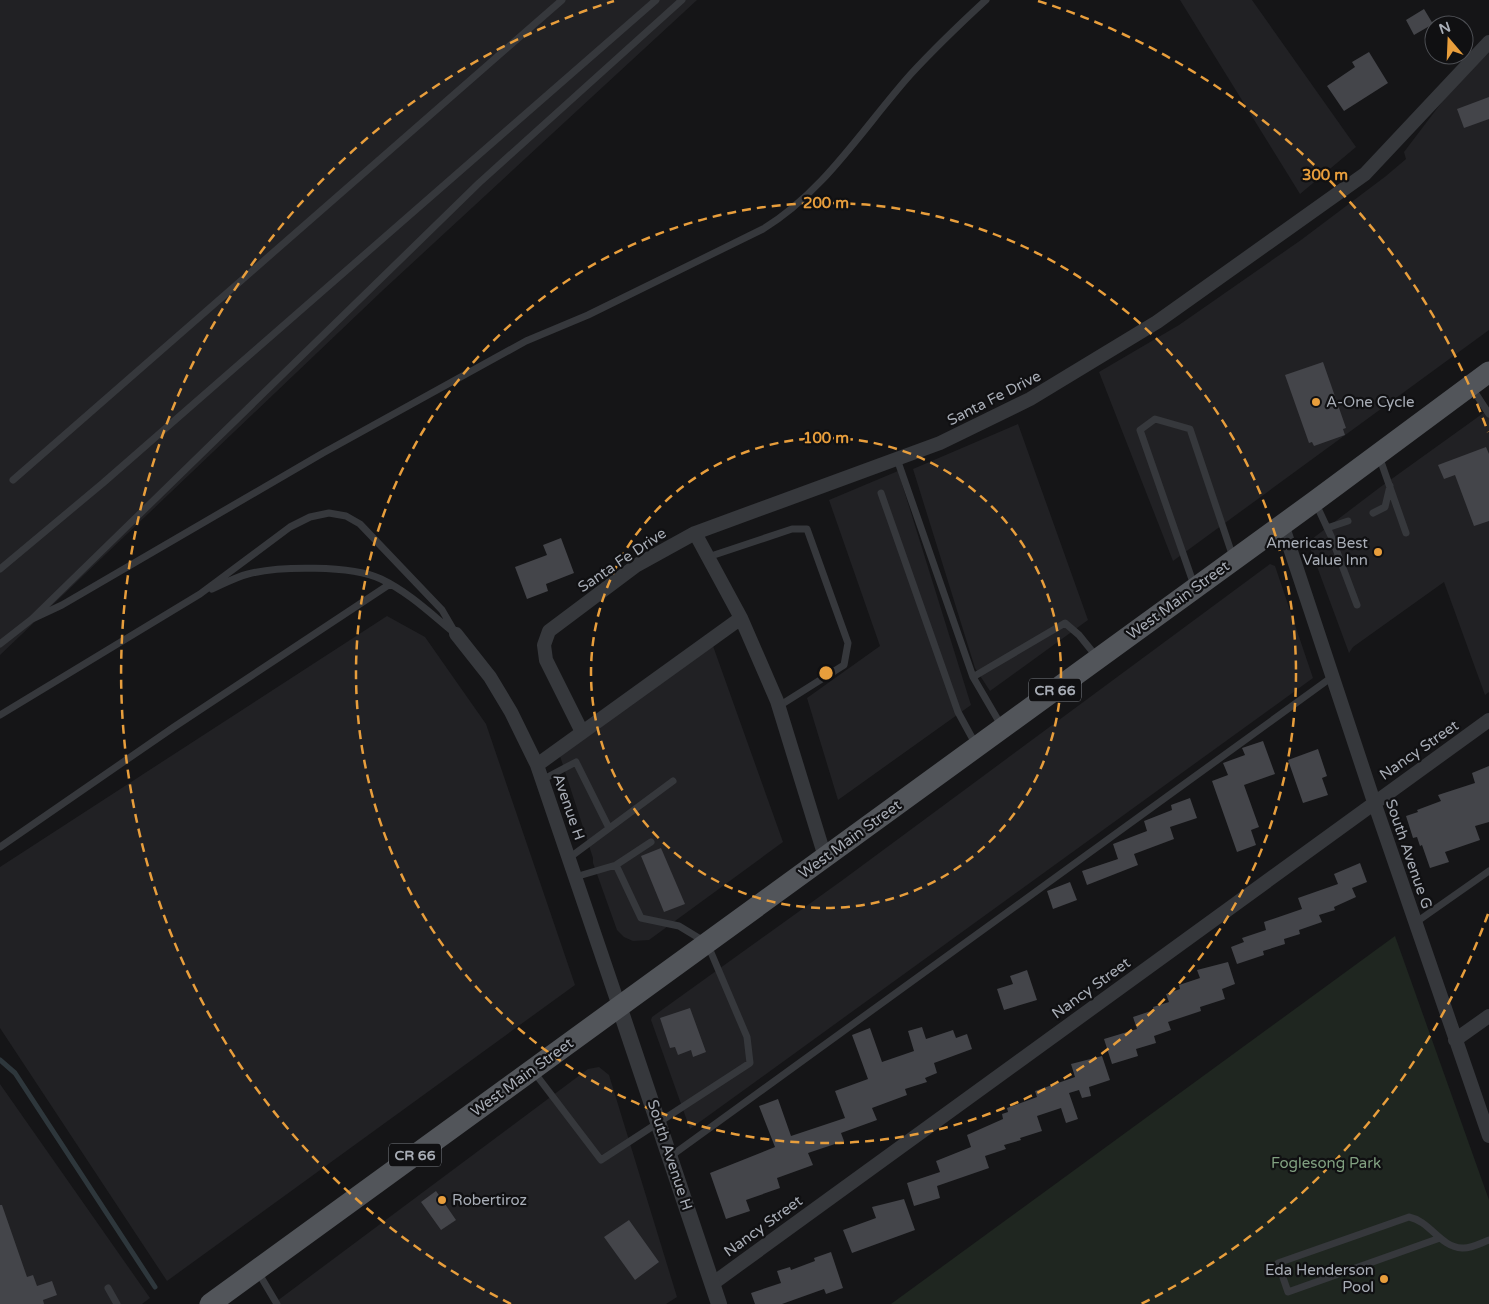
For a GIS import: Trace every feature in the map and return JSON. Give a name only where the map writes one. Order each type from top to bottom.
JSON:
[{"type":"main road","name":"West Main Street","points":[[210,1304],[1315,501],[1489,372]]},
{"type":"street","name":"Santa Fe Drive","points":[[582,732],[546,660],[544,645],[549,631],[637,565],[695,533],[940,444],[1030,399],[1173,311],[1365,174],[1489,42]]},
{"type":"street","name":"South Avenue G","points":[[1282,524],[1415,924],[1489,1136]]},
{"type":"street","points":[[695,533],[741,618],[779,706],[825,857]]},
{"type":"street","points":[[537,765],[741,618]]},
{"type":"street","name":"Avenue H","points":[[456,634],[490,677],[512,712],[537,765],[620,1006]]},
{"type":"street","name":"Nancy Street","points":[[712,1284],[1489,720]]},
{"type":"street","name":"South Avenue H","points":[[620,1006],[719,1304]]},
{"type":"street","points":[[1455,1040],[1489,1016]]},
{"type":"lane","points":[[13,480],[562,0]]},
{"type":"lane","points":[[0,569],[103,484],[656,0]]},
{"type":"lane","points":[[0,644],[32,619],[479,183],[682,0]]},
{"type":"lane","points":[[32,619],[62,605],[323,453],[526,341],[623,298],[762,229],[786,214],[811,192],[910,75],[986,0]]},
{"type":"lane","points":[[1471,385],[1489,414]]},
{"type":"lane","points":[[1195,588],[1140,430],[1155,419],[1190,429],[1234,560]]},
{"type":"lane","points":[[1378,453],[1406,533]]},
{"type":"lane","points":[[897,459],[973,677],[1002,728]]},
{"type":"lane","points":[[1373,513],[1385,507],[1390,486]]},
{"type":"lane","points":[[881,493],[958,712],[977,746]]},
{"type":"lane","points":[[1315,501],[1357,605]]},
{"type":"lane","points":[[0,715],[200,594],[290,527],[310,517],[329,513],[346,516],[360,524],[442,610],[456,634]]},
{"type":"lane","points":[[1327,528],[1348,521]]},
{"type":"lane","points":[[708,556],[792,528],[807,529],[848,643],[844,666],[779,706]]},
{"type":"lane","points":[[200,594],[246,574],[276,569],[342,570],[379,578],[390,584],[404,592],[456,634]]},
{"type":"lane","points":[[0,847],[174,727],[390,584]]},
{"type":"lane","points":[[973,677],[1065,623],[1079,635],[1097,659]]},
{"type":"lane","points":[[671,1156],[1332,677]]},
{"type":"lane","points":[[542,780],[576,762],[609,828]]},
{"type":"lane","points":[[569,858],[673,781]]},
{"type":"lane","points":[[575,877],[616,865],[651,842]]},
{"type":"lane","points":[[532,1070],[601,1160],[659,1120],[750,1063],[747,1037],[707,943],[679,926],[641,918],[616,865]]},
{"type":"lane","points":[[1415,924],[1489,871]]},
{"type":"lane","points":[[1440,1238],[1288,1292],[1278,1263],[1408,1217],[1416,1219],[1440,1238],[1449,1246],[1464,1249],[1489,1240]]},
{"type":"lane","points":[[256,1270],[277,1304]]},
{"type":"lane","points":[[108,1288],[117,1304]]},
{"type":"shaded area","points":[[0,0],[697,0],[382,291],[0,655]]},
{"type":"shaded area","points":[[1180,0],[1252,0],[1356,147],[1300,194]]},
{"type":"shaded area","points":[[1489,40],[1489,330],[1173,561],[1099,372],[1179,325],[1301,240],[1386,176],[1406,159],[1404,152],[1470,65],[1474,65],[1474,60]]},
{"type":"shaded area","points":[[1489,409],[1489,692],[1485,695],[1444,582],[1353,647],[1349,653],[1308,542]]},
{"type":"shaded area","points":[[1018,424],[1088,620],[990,691],[975,668],[913,469]]},
{"type":"shaded area","points":[[898,471],[971,705],[838,800],[807,698],[880,646],[829,500]]},
{"type":"shaded area","points":[[1270,564],[1275,566],[1313,678],[690,1129],[651,1020],[652,1017],[844,879]]},
{"type":"shaded area","points":[[387,616],[425,637],[486,724],[575,985],[167,1281],[0,1028],[0,867]]},
{"type":"shaded area","points":[[713,646],[783,842],[649,940],[633,941],[624,937],[617,930],[593,863],[560,756]]},
{"type":"shaded area","points":[[599,1067],[609,1075],[677,1297],[666,1304],[273,1304],[588,1069]]},
{"type":"shaded area","points":[[0,1084],[150,1298],[142,1304],[0,1304]]},
{"type":"green space","name":"Foglesong Park","points":[[1395,936],[1489,1200],[1489,1304],[891,1304]]},
{"type":"building","points":[[1424,9],[1428,15],[1424,15],[1424,29],[1414,35],[1406,20]]},
{"type":"building","points":[[1369,52],[1388,83],[1344,111],[1327,86],[1355,67],[1352,62]]},
{"type":"building","points":[[1489,97],[1489,119],[1464,128],[1457,109]]},
{"type":"building","name":"A-One Cycle","points":[[1323,362],[1346,428],[1343,429],[1345,435],[1314,446],[1312,442],[1309,443],[1285,375]]},
{"type":"building","points":[[1486,447],[1489,454],[1489,521],[1474,526],[1455,475],[1444,479],[1438,465]]},
{"type":"building","points":[[561,538],[574,573],[546,584],[548,591],[527,599],[515,567],[547,555],[543,545]]},
{"type":"building","points":[[1263,741],[1275,774],[1244,785],[1259,827],[1251,830],[1256,845],[1237,852],[1212,781],[1228,775],[1223,763],[1245,755],[1242,748]]},
{"type":"building","points":[[1318,749],[1327,776],[1322,778],[1328,795],[1303,803],[1288,760]]},
{"type":"building","points":[[1489,766],[1489,822],[1475,826],[1480,840],[1445,852],[1449,862],[1430,868],[1422,845],[1420,846],[1417,837],[1413,838],[1406,816],[1441,801],[1438,795],[1475,783],[1472,773]]},
{"type":"building","points":[[1190,798],[1197,818],[1170,827],[1174,839],[1134,854],[1138,865],[1087,885],[1082,871],[1118,859],[1113,844],[1147,831],[1144,821],[1172,810],[1171,805]]},
{"type":"building","points":[[661,848],[685,904],[664,912],[641,856]]},
{"type":"building","points":[[1360,863],[1367,882],[1352,888],[1356,897],[1334,907],[1335,910],[1319,915],[1322,922],[1299,930],[1300,934],[1284,939],[1285,944],[1263,951],[1264,955],[1237,964],[1231,947],[1244,942],[1242,938],[1266,930],[1264,922],[1302,909],[1298,898],[1338,884],[1334,874]]},
{"type":"building","points":[[1070,882],[1077,900],[1053,909],[1047,891]]},
{"type":"building","points":[[1228,962],[1235,984],[1222,989],[1225,999],[1200,1007],[1201,1011],[1168,1022],[1171,1030],[1154,1036],[1156,1043],[1136,1049],[1138,1056],[1112,1064],[1104,1039],[1137,1029],[1133,1017],[1154,1010],[1153,1007],[1169,1002],[1166,994],[1180,989],[1179,985],[1200,978],[1197,970]]},
{"type":"building","points":[[1027,970],[1037,1000],[1004,1010],[997,989],[1013,984],[1010,976]]},
{"type":"building","points":[[690,1008],[706,1052],[693,1057],[691,1050],[678,1055],[675,1047],[670,1048],[660,1018]]},
{"type":"building","points":[[922,1027],[926,1039],[953,1030],[956,1038],[967,1034],[972,1049],[934,1063],[937,1073],[925,1078],[927,1082],[905,1089],[907,1095],[872,1108],[877,1120],[841,1133],[844,1141],[808,1153],[813,1165],[777,1178],[780,1188],[746,1200],[750,1211],[726,1219],[710,1173],[775,1147],[759,1106],[778,1099],[791,1136],[845,1118],[835,1091],[868,1079],[852,1035],[870,1028],[882,1062],[914,1051],[908,1031]]},
{"type":"building","points":[[1102,1056],[1110,1080],[1089,1087],[1091,1096],[1082,1098],[1079,1090],[1069,1093],[1078,1119],[1066,1123],[1061,1108],[1037,1116],[1042,1131],[1004,1145],[1006,1149],[985,1156],[989,1168],[937,1186],[940,1198],[914,1206],[907,1183],[940,1172],[936,1161],[971,1147],[967,1135],[1003,1119],[1002,1114],[1008,1112],[1007,1108],[1037,1097],[1035,1091],[1075,1077],[1071,1064]]},
{"type":"building","points":[[436,1191],[456,1220],[441,1230],[421,1202]]},
{"type":"building","points":[[904,1199],[915,1230],[852,1253],[843,1230],[876,1218],[872,1207]]},
{"type":"building","points":[[0,1205],[2,1205],[27,1277],[33,1275],[37,1286],[52,1281],[57,1295],[43,1300],[44,1304],[0,1304]]},
{"type":"building","points":[[629,1220],[659,1262],[635,1280],[604,1237]]},
{"type":"building","points":[[831,1252],[843,1288],[826,1294],[824,1289],[782,1304],[755,1304],[751,1293],[781,1283],[777,1271],[790,1267],[791,1270],[815,1261],[814,1258]]},
{"type":"waterway","points":[[0,1060],[15,1073],[155,1287]]},
{"type":"place","name":"A-One Cycle","points":[[1316,402]]},
{"type":"place","name":"Americas Best Value Inn","points":[[1378,552]]},
{"type":"place","name":"Robertiroz","points":[[442,1200]]},
{"type":"place","name":"Eda Henderson Pool","points":[[1384,1279]]}]
